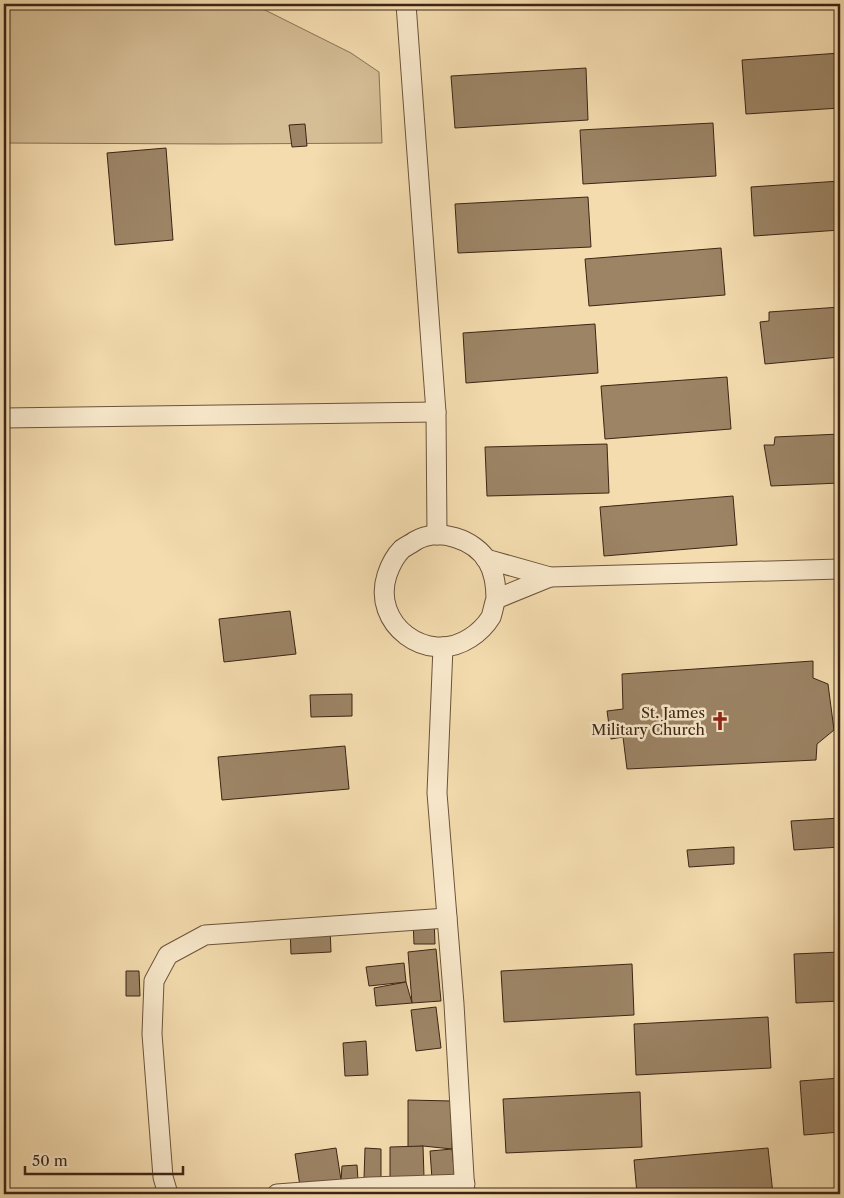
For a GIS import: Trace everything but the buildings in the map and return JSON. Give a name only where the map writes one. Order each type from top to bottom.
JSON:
[{"type":"street","points":[[406,4],[436,412],[438,535]]},
{"type":"street","points":[[4,418],[436,412]]},
{"type":"street","points":[[438,535],[457,537],[474,546],[486,559],[495,579],[496,598],[490,617],[478,632],[462,643],[443,648],[423,645],[406,636],[392,621],[384,603],[384,584],[387,574],[390,565],[402,550],[418,539],[438,535]]},
{"type":"street","points":[[486,559],[550,577],[840,570]]},
{"type":"street","points":[[496,598],[550,577]]},
{"type":"street","points":[[277,1194],[370,1187],[465,1189],[437,793],[443,648]]},
{"type":"street","points":[[168,1194],[163,1177],[152,1034],[154,981],[168,955],[205,935],[447,918]]},
{"type":"shaded area","points":[[4,4],[253,4],[351,53],[379,72],[382,143],[4,143]]},
{"type":"place","name":"St. James Military Church","points":[[720,721]]}]
